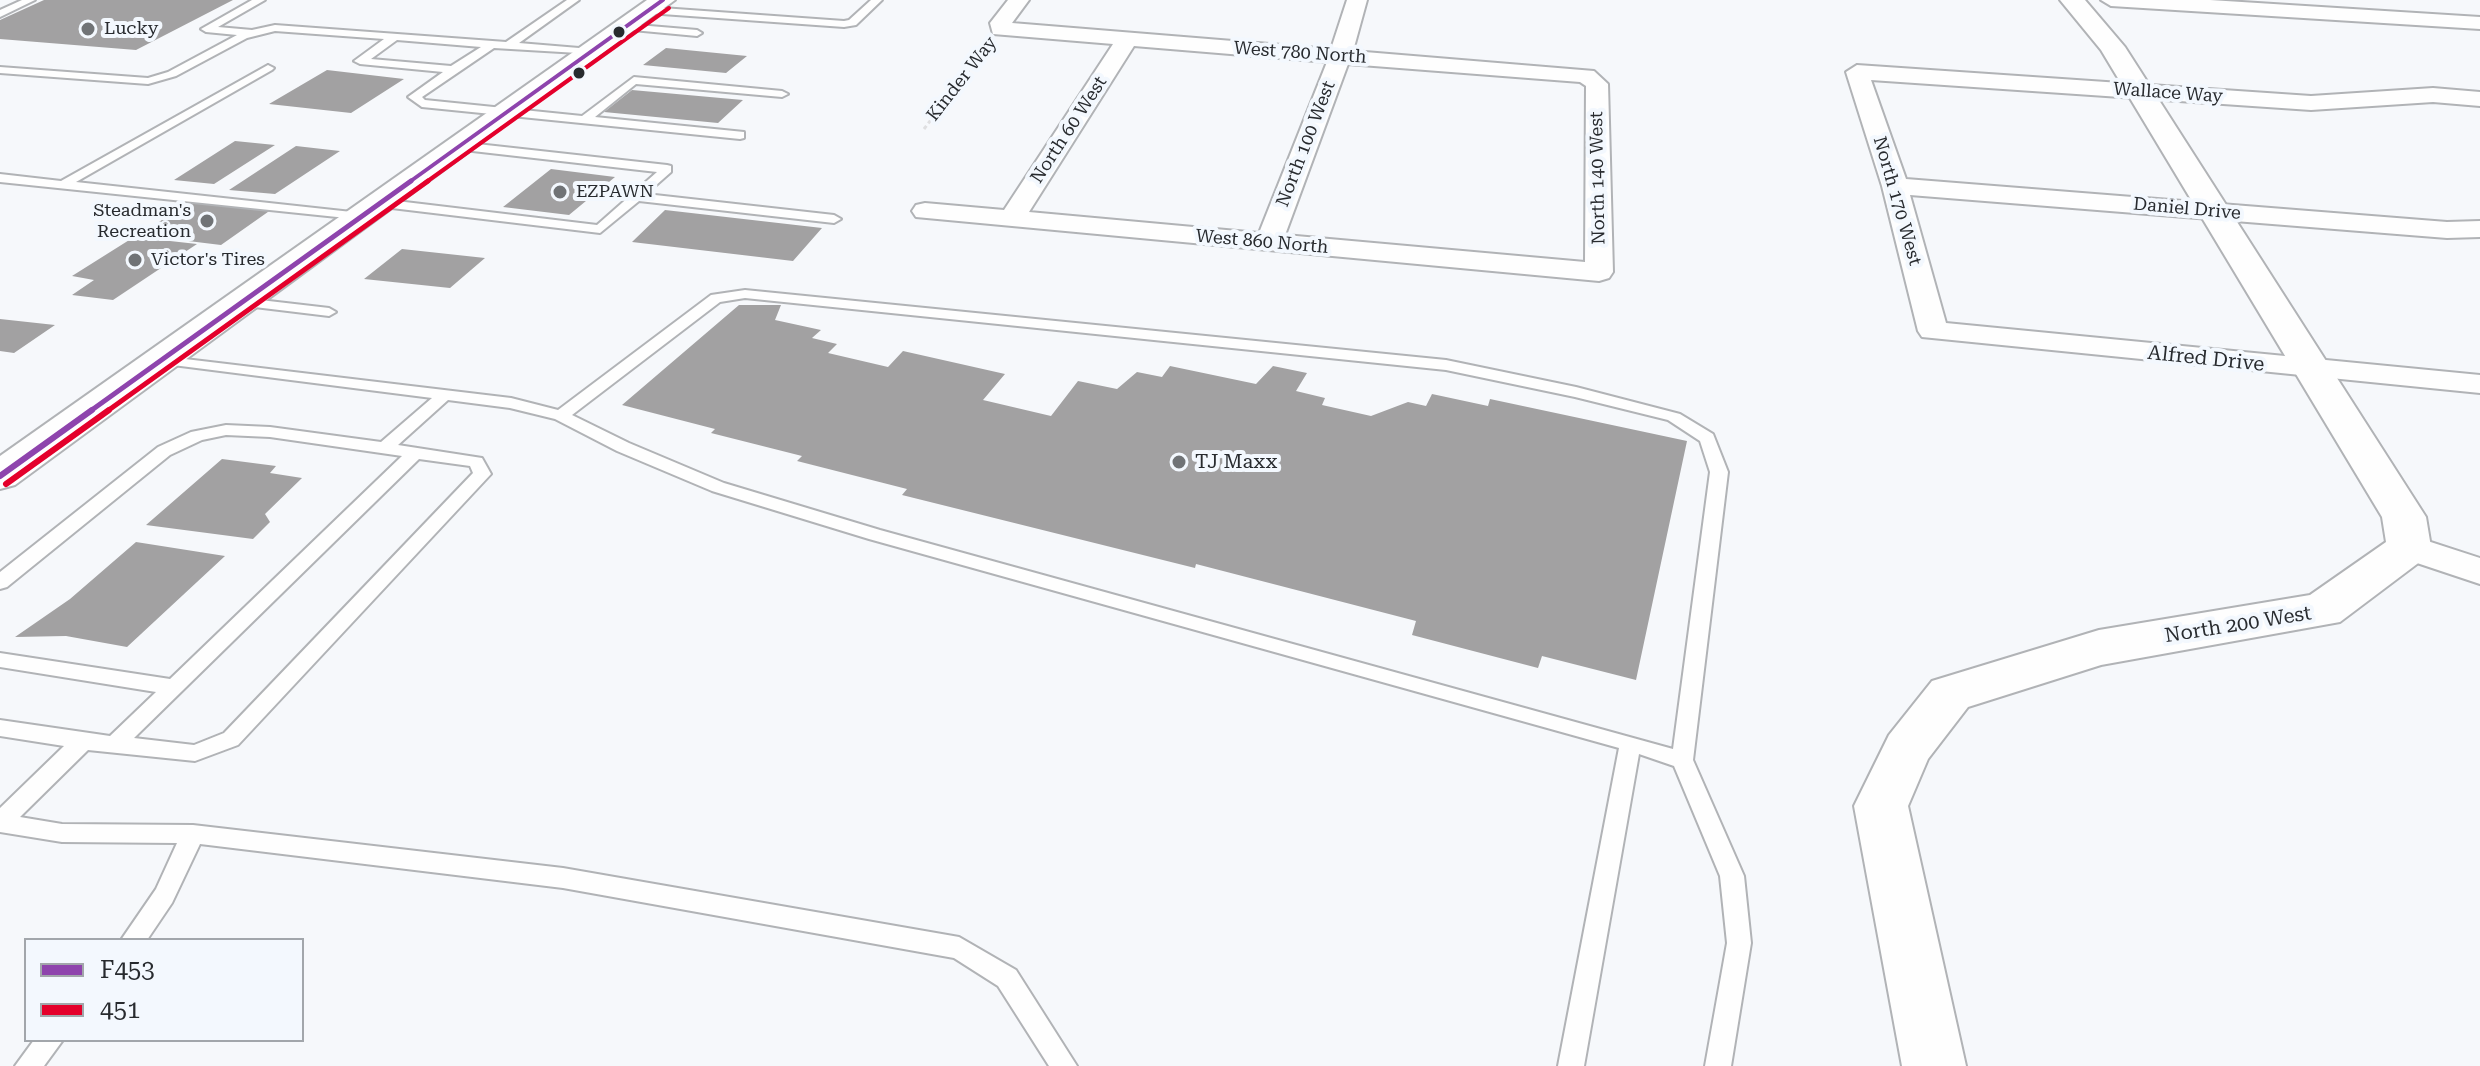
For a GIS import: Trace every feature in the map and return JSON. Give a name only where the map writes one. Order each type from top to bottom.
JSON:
[{"type":"main road","points":[[2072,0],[2112,47],[2404,517],[2409,547]]},
{"type":"main road","points":[[0,476],[646,12]]},
{"type":"main road","name":"North 200 West","points":[[1934,1066],[1881,806],[1907,749],[1950,694],[2099,648],[2323,610],[2409,547]]},
{"type":"street","points":[[1001,29],[1001,23],[1019,0]]},
{"type":"street","name":"North 100 West","points":[[1269,242],[1340,56],[1357,0]]},
{"type":"street","points":[[2111,0],[2480,23]]},
{"type":"street","name":"West 780 North","points":[[1001,29],[1564,73],[1586,76],[1597,84]]},
{"type":"street","name":"North 60 West","points":[[1011,219],[1127,40]]},
{"type":"street","name":"Wallace Way","points":[[1857,72],[2311,103],[2433,95],[2480,99]]},
{"type":"street","name":"North 170 West","points":[[1857,72],[1895,186],[1933,331]]},
{"type":"street","name":"North 140 West","points":[[1597,84],[1599,272]]},
{"type":"street","name":"Daniel Drive","points":[[1895,186],[2447,230],[2480,229]]},
{"type":"street","name":"West 860 North","points":[[925,211],[1599,272]]},
{"type":"street","name":"Alfred Drive","points":[[1933,331],[2480,384]]},
{"type":"street","points":[[2409,547],[2480,571]]},
{"type":"lane","points":[[0,14],[30,0]]},
{"type":"lane","points":[[260,0],[206,29],[252,33],[288,28],[591,52]]},
{"type":"lane","points":[[509,45],[574,0]]},
{"type":"lane","points":[[712,15],[730,0]]},
{"type":"lane","points":[[646,12],[848,24],[877,0]]},
{"type":"lane","points":[[646,12],[697,33]]},
{"type":"lane","points":[[0,70],[148,81],[172,74],[252,33]]},
{"type":"lane","points":[[396,36],[360,61],[453,70]]},
{"type":"lane","points":[[492,44],[414,97],[422,103],[740,135]]},
{"type":"lane","points":[[64,184],[268,68]]},
{"type":"lane","points":[[585,119],[634,80],[782,94]]},
{"type":"lane","points":[[0,178],[600,229],[667,169],[459,146]]},
{"type":"lane","points":[[635,197],[834,219]]},
{"type":"lane","points":[[561,416],[716,298],[745,294],[1446,365],[1576,392],[1674,417],[1707,438],[1719,472],[1682,760],[1732,876],[1739,943],[1718,1066]]},
{"type":"lane","points":[[243,302],[329,312]]},
{"type":"lane","points":[[165,359],[511,403],[561,416],[623,447],[718,487],[837,524],[1682,760]]},
{"type":"lane","points":[[385,448],[444,395]]},
{"type":"lane","points":[[0,582],[164,451],[197,436],[226,430],[270,432],[476,462],[482,474],[231,739],[195,753],[0,728]]},
{"type":"lane","points":[[114,745],[415,453]]},
{"type":"lane","points":[[0,660],[174,687]]},
{"type":"lane","points":[[0,822],[83,741]]},
{"type":"lane","points":[[1571,1066],[1630,743]]},
{"type":"lane","points":[[0,822],[62,833],[193,834],[563,878],[959,948],[1007,978],[1064,1066]]},
{"type":"lane","points":[[134,938],[164,896],[193,834]]},
{"type":"lane","points":[[28,1066],[48,1042]]},
{"type":"path","name":"Kinder Way","points":[[924,129],[1001,29]]},
{"type":"building","name":"Lucky","points":[[44,0],[233,0],[136,50],[0,39],[0,20]]},
{"type":"building","points":[[666,48],[747,56],[726,73],[643,65]]},
{"type":"building","points":[[327,70],[404,79],[351,113],[269,104]]},
{"type":"building","points":[[632,90],[743,100],[718,123],[604,112]]},
{"type":"building","points":[[235,141],[275,145],[214,184],[174,180]]},
{"type":"building","points":[[296,146],[340,151],[275,194],[229,190]]},
{"type":"building","name":"EZPAWN","points":[[551,169],[615,177],[569,215],[503,207]]},
{"type":"building","name":"Steadman's Recreation","points":[[194,199],[275,207],[221,245],[139,235]]},
{"type":"building","points":[[665,210],[822,228],[793,261],[632,242]]},
{"type":"building","name":"Victor's Tires","points":[[134,237],[197,244],[113,300],[72,295],[94,280],[72,276]]},
{"type":"building","points":[[402,249],[485,258],[450,288],[364,279]]},
{"type":"building","points":[[739,305],[781,305],[775,320],[821,330],[812,338],[837,344],[828,353],[888,367],[903,351],[1005,374],[983,400],[1051,416],[1078,381],[1117,389],[1137,372],[1162,377],[1170,366],[1256,384],[1273,366],[1307,373],[1296,391],[1325,398],[1322,405],[1371,416],[1408,402],[1426,406],[1432,394],[1488,406],[1490,399],[1687,441],[1636,680],[1542,656],[1538,668],[1412,635],[1416,621],[1196,564],[1195,568],[902,495],[907,489],[797,461],[802,456],[711,433],[715,429],[622,405]]},
{"type":"building","points":[[0,319],[55,325],[14,353],[0,351]]},
{"type":"building","points":[[222,459],[276,466],[270,473],[302,478],[265,514],[270,522],[253,539],[146,525]]},
{"type":"building","points":[[136,542],[225,556],[127,647],[66,636],[15,637],[70,599]]},
{"type":"transit line","name":"F453","points":[[0,476],[663,0]]},
{"type":"transit line","name":"451","points":[[6,484],[669,8]]},
{"type":"place","name":"Lucky","points":[[88,29]]},
{"type":"place","name":"EZPAWN","points":[[560,192]]},
{"type":"place","name":"Steadman's Recreation","points":[[207,221]]},
{"type":"place","name":"Victor's Tires","points":[[135,260]]},
{"type":"place","name":"TJ Maxx","points":[[1179,462]]}]
